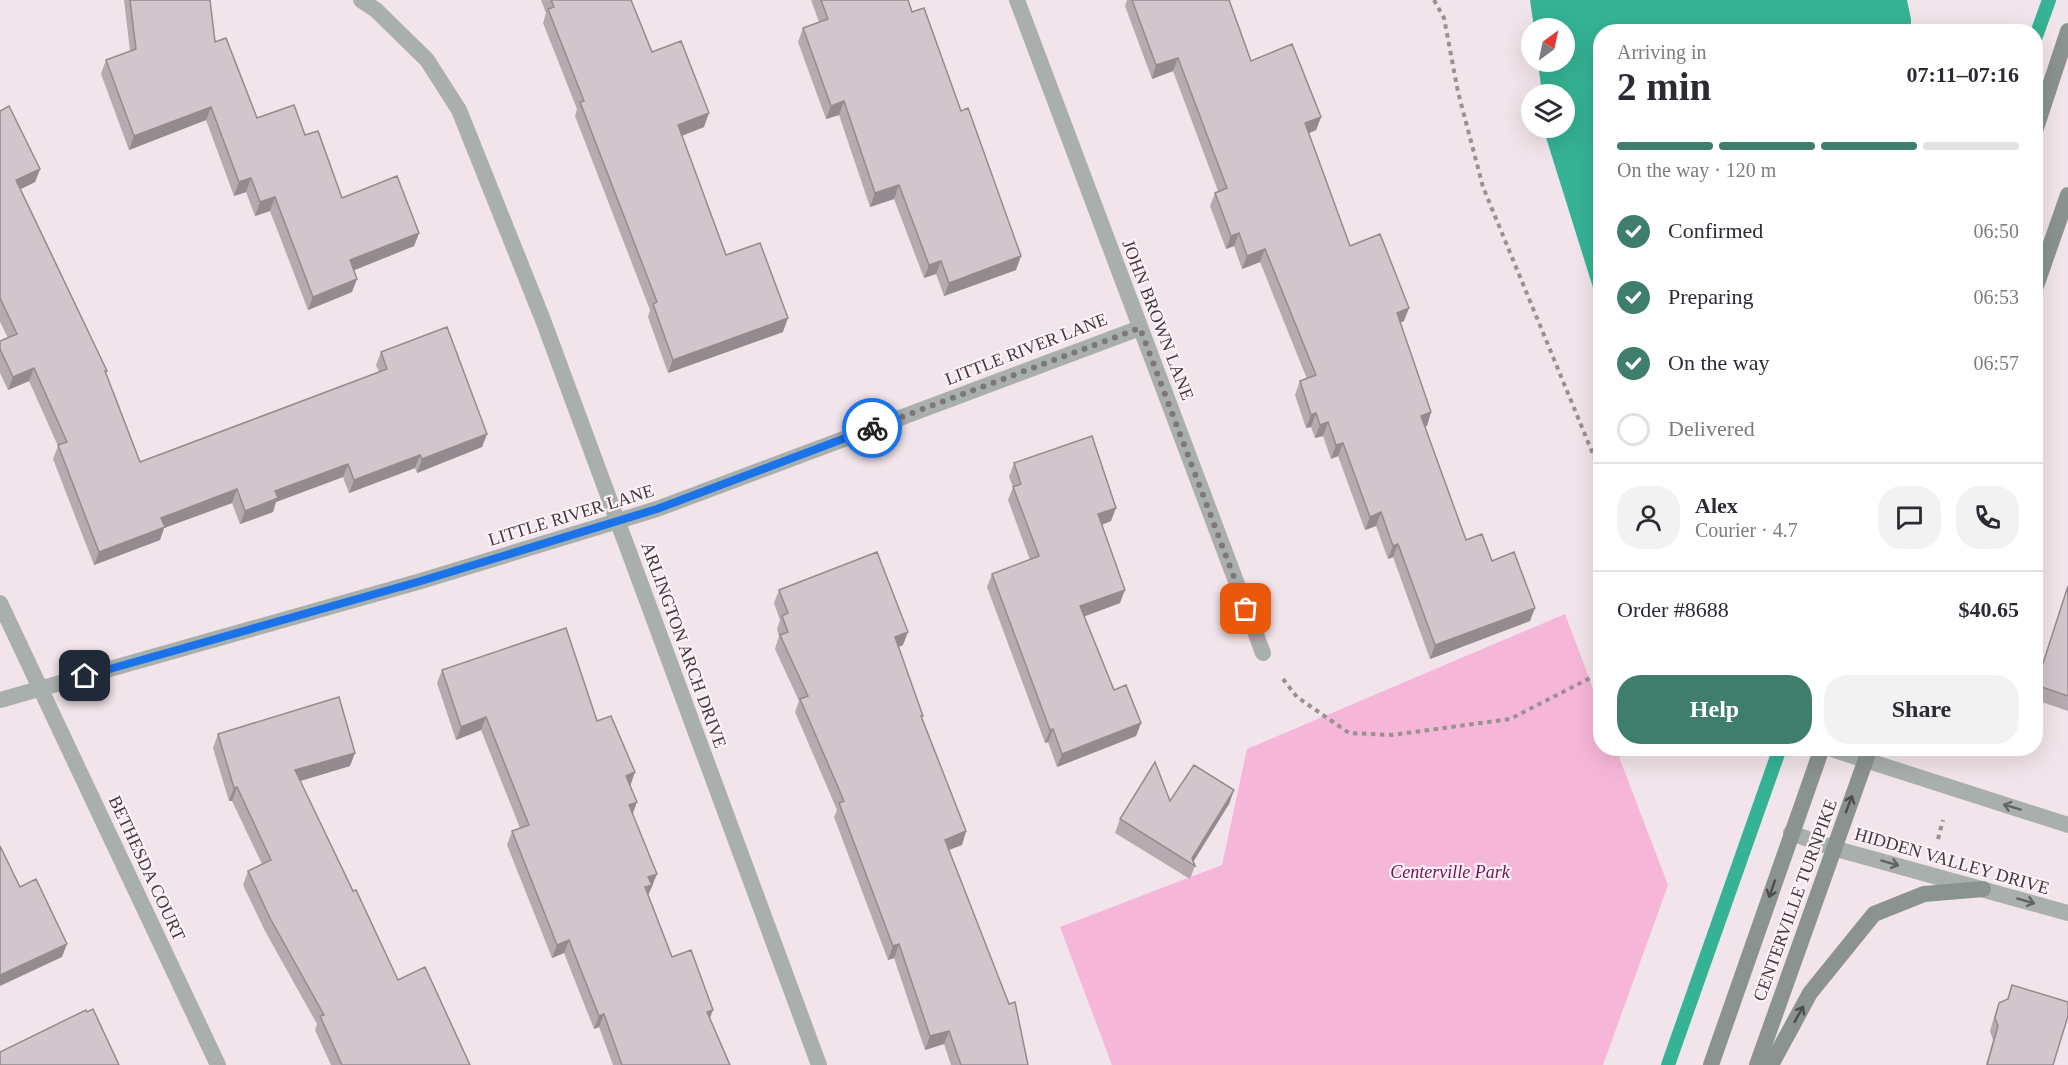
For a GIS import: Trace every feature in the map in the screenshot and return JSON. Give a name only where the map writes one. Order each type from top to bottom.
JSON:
[{"type":"main road","points":[[2043,107],[2068,31]]},
{"type":"main road","points":[[2043,266],[2068,195]]},
{"type":"main road","name":"CENTERVILLE TURNPIKE","points":[[1711,1065],[1819,756]]},
{"type":"main road","name":"CENTERVILLE TURNPIKE","points":[[1757,1065],[1868,756]]},
{"type":"main road","points":[[1771,1065],[1810,993],[1874,914],[1924,894],[1983,889]]},
{"type":"street","name":"ARLINGTON ARCH DRIVE","points":[[361,0],[376,10],[427,60],[459,110],[543,320],[819,1065]]},
{"type":"street","name":"JOHN BROWN LANE","points":[[1017,0],[1263,653]]},
{"type":"street","name":"LITTLE RIVER LANE","points":[[0,700],[421,581],[657,509],[1140,328]]},
{"type":"street","name":"BETHESDA COURT","points":[[0,603],[218,1065]]},
{"type":"street","points":[[1871,756],[2068,825]]},
{"type":"street","name":"HIDDEN VALLEY DRIVE","points":[[1791,833],[1833,848],[2068,913]]},
{"type":"path","points":[[1434,0],[1444,18],[1458,92],[1483,187],[1593,454]]},
{"type":"path","points":[[1263,653],[1297,698],[1349,733],[1392,735],[1510,719],[1593,677]]},
{"type":"path","points":[[1938,839],[1945,811]]},
{"type":"green space","name":"Centerville Park","points":[[1565,614],[1593,688],[1593,756],[1619,756],[1668,885],[1603,1065],[1112,1065],[1060,927],[1222,865],[1247,749]]},
{"type":"shaded area","points":[[1530,0],[1907,0],[1911,19],[1911,24],[1593,24],[1593,288],[1546,138],[1575,138],[1575,84],[1541,84],[1539,72],[1575,72],[1575,18],[1533,18]]},
{"type":"building","points":[[130,0],[210,0],[215,42],[226,38],[257,118],[294,105],[305,135],[318,131],[342,198],[397,176],[419,233],[350,260],[357,279],[313,297],[275,197],[260,202],[251,178],[239,182],[211,107],[134,136],[106,60],[136,49]]},
{"type":"building","points":[[551,0],[631,0],[652,52],[681,41],[709,113],[678,125],[726,255],[760,243],[788,318],[673,360],[653,304],[657,302],[580,102],[584,101],[548,9],[554,7]]},
{"type":"building","points":[[821,0],[908,0],[912,12],[924,8],[961,111],[968,108],[1021,256],[949,283],[941,261],[929,265],[899,185],[875,193],[844,101],[831,106],[803,28],[828,19]]},
{"type":"building","points":[[1132,0],[1229,0],[1251,61],[1292,44],[1321,117],[1305,123],[1350,246],[1380,234],[1409,308],[1397,313],[1431,412],[1421,416],[1466,540],[1482,534],[1492,561],[1514,552],[1535,608],[1435,645],[1398,544],[1393,546],[1381,512],[1370,517],[1343,443],[1336,445],[1328,422],[1320,425],[1316,413],[1311,415],[1300,381],[1316,375],[1265,249],[1247,256],[1239,233],[1231,236],[1215,193],[1227,188],[1178,58],[1156,65]]},
{"type":"building","points":[[9,106],[40,169],[16,180],[107,371],[105,371],[140,462],[387,369],[381,352],[447,327],[487,434],[422,459],[420,455],[354,480],[348,464],[275,491],[278,498],[245,511],[237,489],[161,518],[165,527],[99,552],[58,445],[67,442],[34,368],[13,377],[0,349],[0,341],[17,334],[0,298],[0,111]]},
{"type":"building","points":[[1092,436],[1116,508],[1098,514],[1125,590],[1080,606],[1114,690],[1126,685],[1141,723],[1062,754],[1053,729],[1050,730],[992,574],[1039,556],[1013,487],[1021,484],[1014,463]]},
{"type":"building","points":[[877,552],[908,632],[895,637],[923,716],[921,716],[966,831],[945,840],[1009,1004],[1015,1002],[1028,1065],[961,1065],[949,1031],[930,1036],[899,944],[893,946],[839,803],[844,801],[800,699],[808,696],[780,635],[788,632],[782,616],[788,613],[779,590]]},
{"type":"building","points":[[2068,586],[2068,696],[2043,687],[2043,663]]},
{"type":"building","points":[[566,628],[597,721],[611,716],[635,772],[626,776],[637,802],[629,805],[657,874],[648,877],[652,885],[645,887],[672,957],[691,950],[713,1010],[707,1012],[730,1065],[622,1065],[604,1014],[599,1016],[569,940],[557,945],[512,831],[529,825],[486,717],[461,727],[442,670]]},
{"type":"building","points":[[339,697],[355,753],[295,770],[353,891],[356,890],[398,980],[425,967],[470,1065],[342,1065],[320,1016],[324,1015],[270,918],[248,871],[271,860],[237,787],[234,788],[218,734]]},
{"type":"building","points":[[1155,762],[1170,801],[1194,765],[1234,790],[1192,858],[1195,866],[1120,819]]},
{"type":"building","points":[[0,846],[20,887],[36,879],[67,944],[0,975]]},
{"type":"building","points":[[2012,985],[2068,1002],[2068,1016],[2053,1065],[1987,1065],[1998,1026],[1995,1018],[1999,1003],[2008,999]]},
{"type":"building","points":[[93,1009],[119,1065],[0,1065],[0,1052],[86,1010],[87,1012]]},
{"type":"waterway","points":[[2040,24],[2049,0]]},
{"type":"waterway","points":[[1668,1065],[1777,756]]},
{"type":"way so far","points":[[872,428],[1140,328],[1246,609]]},
{"type":"route","points":[[85,676],[421,581],[657,509],[872,428]]}]
